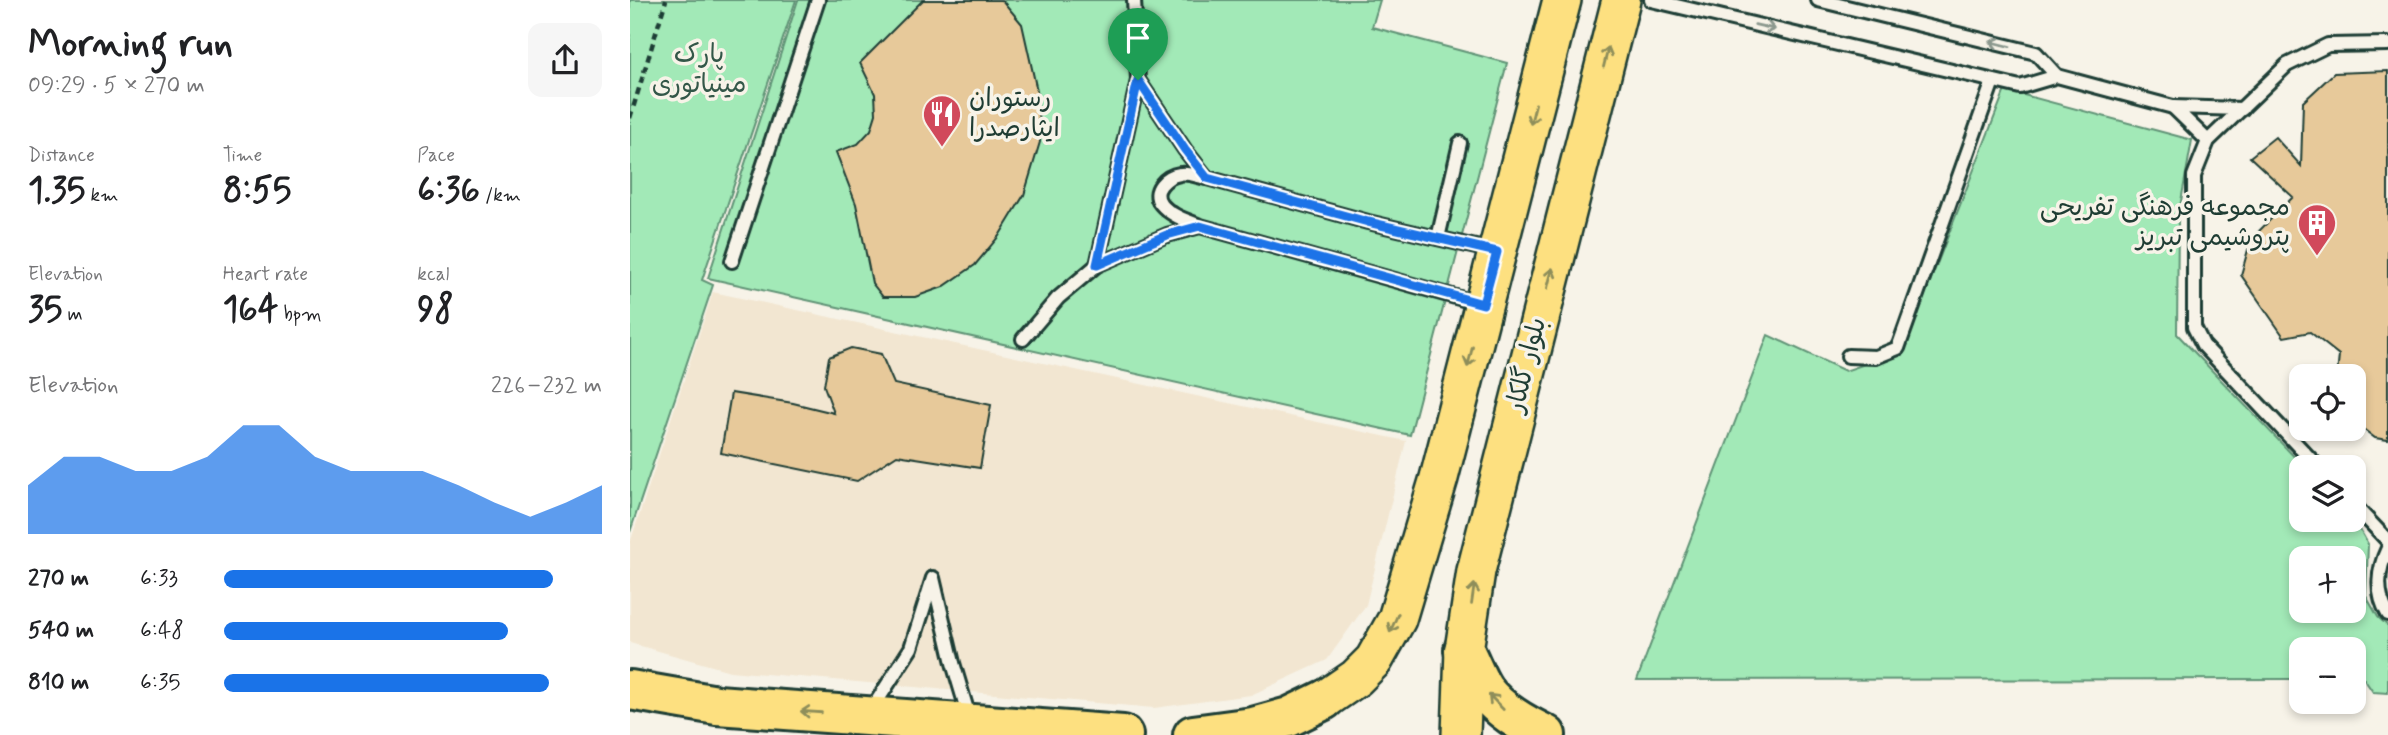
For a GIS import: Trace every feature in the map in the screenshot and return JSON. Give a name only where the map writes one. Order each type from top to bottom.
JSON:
[{"type":"highway","points":[[1464,650],[1484,689],[1503,709],[1524,725],[1546,735]]},
{"type":"highway","points":[[630,690],[717,705],[1123,735]]},
{"type":"highway","points":[[1193,735],[1253,727],[1289,717],[1324,700]]},
{"type":"highway","points":[[1303,735],[1324,700]]},
{"type":"main road","points":[[1324,700],[1356,678],[1374,660],[1397,619],[1438,478],[1562,0]]},
{"type":"main road","name":"بلوار گلکار","points":[[1461,735],[1464,650],[1476,571],[1621,0]]},
{"type":"lane","points":[[732,261],[818,0]]},
{"type":"lane","points":[[1097,265],[1138,80],[1134,0]]},
{"type":"lane","points":[[1651,0],[2020,87],[2057,76],[2173,107],[2242,108]]},
{"type":"lane","points":[[1818,0],[2036,53],[2057,76]]},
{"type":"lane","points":[[2307,455],[2203,345],[2194,327],[2194,176],[2208,141],[2287,65],[2328,45],[2388,44]]},
{"type":"lane","points":[[1138,80],[1207,178]]},
{"type":"lane","points":[[1848,356],[1876,357],[1898,348],[1993,81]]},
{"type":"lane","points":[[2173,107],[2208,141]]},
{"type":"lane","points":[[1438,238],[1460,143]]},
{"type":"lane","points":[[1483,304],[1200,226],[1173,214],[1159,202],[1157,192],[1169,177],[1182,173],[1497,252]]},
{"type":"lane","points":[[1023,339],[1058,298],[1097,265],[1167,235],[1200,226]]},
{"type":"lane","points":[[2366,518],[2388,541]]},
{"type":"lane","points":[[2388,548],[2380,565],[2379,588],[2388,614]]},
{"type":"lane","points":[[868,716],[911,648],[933,578],[971,724]]},
{"type":"path","points":[[630,118],[666,0]]},
{"type":"shaded area","points":[[713,292],[1406,441],[1366,605],[1327,660],[1251,695],[1154,708],[730,671],[630,643],[630,543]]},
{"type":"green space","name":"پارک مینیاتوری","points":[[630,0],[796,0],[702,280],[713,285],[630,532]]},
{"type":"green space","points":[[798,0],[1380,0],[1372,27],[1507,63],[1410,435],[708,278]]},
{"type":"green space","points":[[2005,90],[2192,140],[2178,218],[2177,334],[2293,455],[2289,455],[2289,532],[2361,532],[2368,544],[2366,596],[2378,617],[2388,626],[2388,693],[2373,692],[2366,682],[2366,637],[2289,637],[2289,679],[1637,680],[1768,335],[1845,371],[1903,351]]},
{"type":"building","name":"رستوران ایثارصدرا","points":[[923,0],[1002,0],[1022,24],[1037,91],[1040,142],[1024,195],[999,236],[975,265],[943,287],[915,297],[883,297],[872,283],[856,204],[836,152],[858,144],[871,130],[876,114],[875,94],[860,63]]},
{"type":"building","name":"مجموعه فرهنگی تفریحی پتروشیمی تبریز","points":[[2388,71],[2388,440],[2375,438],[2366,431],[2366,364],[2338,364],[2339,355],[2310,332],[2284,337],[2241,275],[2251,239],[2293,197],[2250,157],[2275,137],[2301,166],[2303,102],[2334,73]]},
{"type":"building","points":[[851,348],[881,354],[894,384],[991,405],[980,468],[897,455],[857,481],[721,453],[731,393],[834,413],[824,386],[829,357]]},
{"type":"place","name":"رستوران ایثارصدرا","points":[[942,148]]},
{"type":"place","name":"مجموعه فرهنگی تفریحی پتروشیمی تبریز","points":[[2317,257]]},
{"type":"route","points":[[1138,80],[1207,178],[1368,222],[1497,252],[1483,304],[1200,226],[1167,235],[1097,265],[1138,80]]}]
